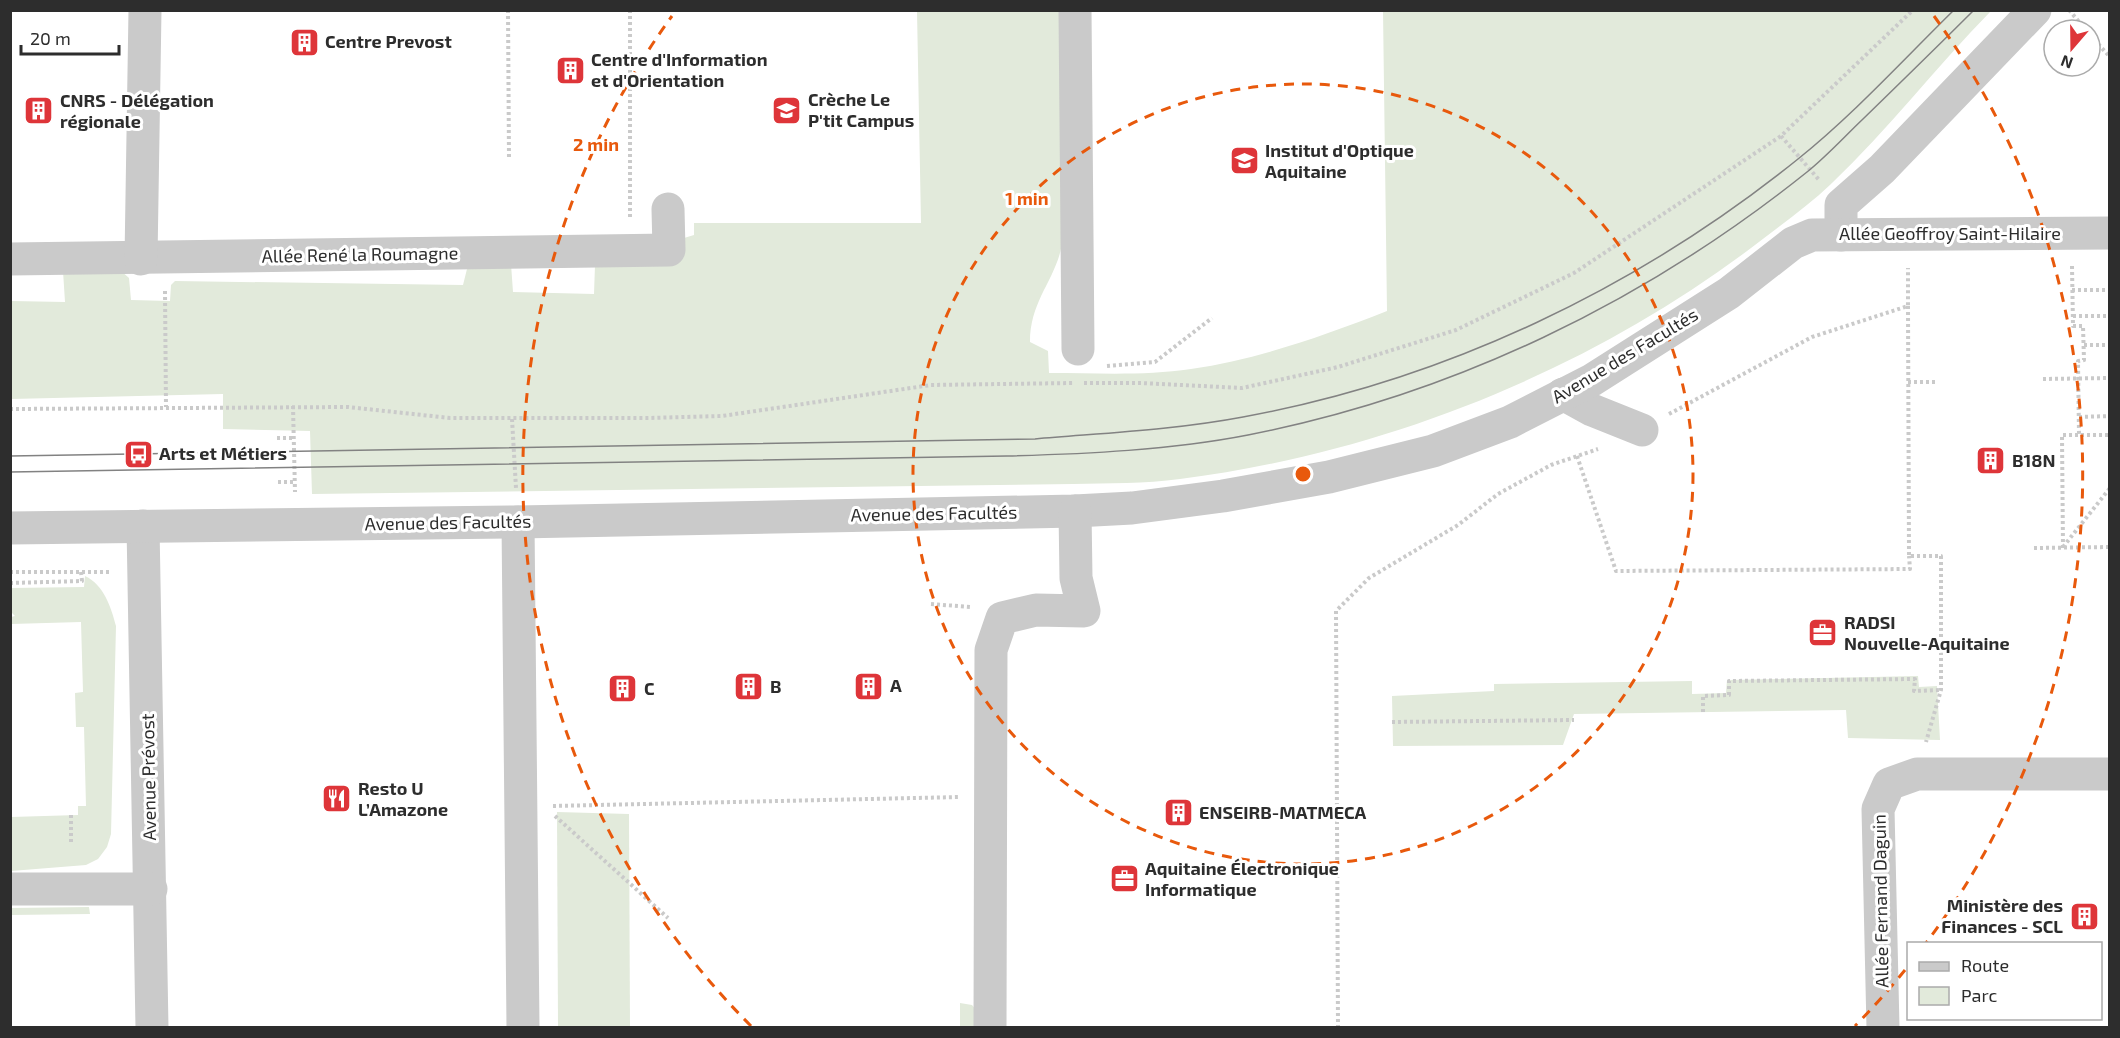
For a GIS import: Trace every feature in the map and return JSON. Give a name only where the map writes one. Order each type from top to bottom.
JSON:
[{"type":"street","points":[[145,10],[152,259]]},
{"type":"street","points":[[1075,10],[1089,358]]},
{"type":"street","points":[[1841,220],[1882,169],[2035,10]]},
{"type":"street","name":"Allée René la Roumagne","points":[[10,259],[152,259],[669,250],[669,209]]},
{"type":"street","name":"Allée Geoffroy Saint-Hilaire","points":[[1793,243],[1841,220],[2071,233],[2109,233]]},
{"type":"street","name":"Avenue des Facultés","points":[[10,528],[518,522],[1075,511],[1132,508],[1223,496],[1329,477],[1433,451],[1510,422],[1592,380],[1729,293],[1793,243]]},
{"type":"street","points":[[1563,394],[1592,410],[1642,430]]},
{"type":"street","points":[[990,1028],[991,650],[1002,618],[1036,610],[1084,611],[1076,578],[1075,511]]},
{"type":"street","points":[[518,522],[523,1028]]},
{"type":"street","name":"Avenue Prévost","points":[[142,526],[152,1028]]},
{"type":"street","name":"Allée Fernand Daguin","points":[[1883,1028],[1878,809],[1889,784],[1917,774],[2109,774]]},
{"type":"street","points":[[10,889],[151,889]]},
{"type":"path","points":[[508,10],[509,160]]},
{"type":"path","points":[[630,10],[630,251]]},
{"type":"path","points":[[10,409],[292,406],[348,407],[415,416],[512,419],[722,416],[830,402],[931,385],[1141,383],[1242,388],[1338,367],[1456,330],[1574,273],[1781,136],[1913,10]]},
{"type":"path","points":[[1781,136],[1841,220]]},
{"type":"path","points":[[2071,233],[2073,326],[2083,326],[2084,345],[2084,360],[2078,361],[2079,435]]},
{"type":"path","points":[[152,259],[166,407]]},
{"type":"path","points":[[2072,290],[2109,290]]},
{"type":"path","points":[[1577,456],[1616,571],[1910,569],[1908,306]]},
{"type":"path","points":[[2073,316],[2109,316]]},
{"type":"path","points":[[1089,358],[1155,362],[1212,318]]},
{"type":"path","points":[[2084,345],[2109,345]]},
{"type":"path","points":[[1057,376],[1057,383]]},
{"type":"path","points":[[2043,379],[2109,378]]},
{"type":"path","points":[[1908,382],[1937,382]]},
{"type":"path","points":[[292,406],[296,524]]},
{"type":"path","points":[[2079,417],[2109,416]]},
{"type":"path","points":[[512,419],[518,522]]},
{"type":"path","points":[[2063,548],[2062,435],[2109,435]]},
{"type":"path","points":[[276,438],[294,438]]},
{"type":"path","points":[[278,482],[295,482]]},
{"type":"path","points":[[2063,548],[2109,488]]},
{"type":"path","points":[[2034,548],[2109,547]]},
{"type":"path","points":[[1909,556],[1941,556],[1941,690],[1917,774]]},
{"type":"path","points":[[10,572],[111,571]]},
{"type":"path","points":[[10,583],[82,581],[81,572]]},
{"type":"path","points":[[1338,1028],[1336,611],[1369,578]]},
{"type":"path","points":[[931,604],[979,608],[1002,618]]},
{"type":"path","points":[[1704,712],[1703,696],[1729,695],[1729,681],[1915,679],[1914,691],[1941,690]]},
{"type":"path","points":[[1392,722],[1574,720]]},
{"type":"path","points":[[668,918],[544,806],[990,797]]},
{"type":"path","points":[[71,815],[71,844]]},
{"type":"green space","points":[[917,11],[1059,11],[1063,238],[1056,265],[1034,313],[1030,342],[1048,351],[1049,373],[1120,374],[1156,373],[1216,365],[1315,338],[1387,311],[1383,11],[1991,11],[1831,184],[1784,223],[1692,290],[1625,331],[1555,367],[1483,399],[1409,426],[1333,449],[1257,467],[1180,479],[1126,483],[312,494],[310,431],[223,429],[223,394],[11,399],[11,301],[65,302],[63,271],[120,270],[129,278],[131,300],[170,301],[171,285],[175,281],[463,285],[468,265],[511,264],[513,292],[594,294],[595,265],[675,265],[681,256],[684,238],[694,235],[694,223],[921,223]]},
{"type":"green space","points":[[85,576],[102,591],[116,626],[111,834],[107,847],[98,859],[86,865],[11,871],[11,817],[78,815],[78,806],[86,806],[84,727],[76,727],[75,693],[83,692],[81,622],[11,624],[11,617],[15,616],[11,612],[11,588],[84,587]]},
{"type":"green space","points":[[1918,676],[1919,687],[1937,686],[1940,740],[1848,738],[1846,710],[1574,714],[1563,745],[1393,746],[1392,696],[1494,691],[1494,684],[1692,681],[1692,694],[1726,693],[1727,680]]},
{"type":"green space","points":[[557,812],[629,814],[630,1027],[558,1027]]},
{"type":"green space","points":[[89,907],[90,914],[11,915],[11,908]]},
{"type":"green space","points":[[960,1003],[972,1005],[977,1011],[977,1027],[960,1028]]},
{"type":"tram line","points":[[10,456],[1035,439],[1191,425],[1319,401],[1393,379],[1466,353],[1606,288],[1672,249],[1737,206],[1819,142],[1954,10]]},
{"type":"tram line","points":[[10,472],[1067,454],[1159,448],[1219,440],[1324,418],[1399,395],[1472,368],[1544,337],[1613,302],[1680,262],[1745,219],[1814,166],[1974,10]]},
{"type":"place","name":"Centre Prevost","points":[[304,42]]},
{"type":"place","name":"Centre d'Information et d'Orientation","points":[[570,70]]},
{"type":"place","name":"Crèche Le P'tit Campus","points":[[787,110]]},
{"type":"place","name":"CNRS - Délégation régionale","points":[[39,111]]},
{"type":"place","name":"Institut d'Optique Aquitaine","points":[[1244,161]]},
{"type":"place","name":"Arts et Métiers","points":[[138,454]]},
{"type":"place","name":"B18N","points":[[1991,461]]},
{"type":"place","name":"RADSI Nouvelle-Aquitaine","points":[[1823,633]]},
{"type":"place","name":"A","points":[[869,686]]},
{"type":"place","name":"B","points":[[749,687]]},
{"type":"place","name":"C","points":[[623,689]]},
{"type":"place","name":"Resto U L’Amazone","points":[[337,799]]},
{"type":"place","name":"ENSEIRB-MATMECA","points":[[1178,813]]},
{"type":"place","name":"Aquitaine Électronique Informatique","points":[[1124,879]]},
{"type":"place","name":"Ministère des Finances - SCL","points":[[2084,916]]}]
